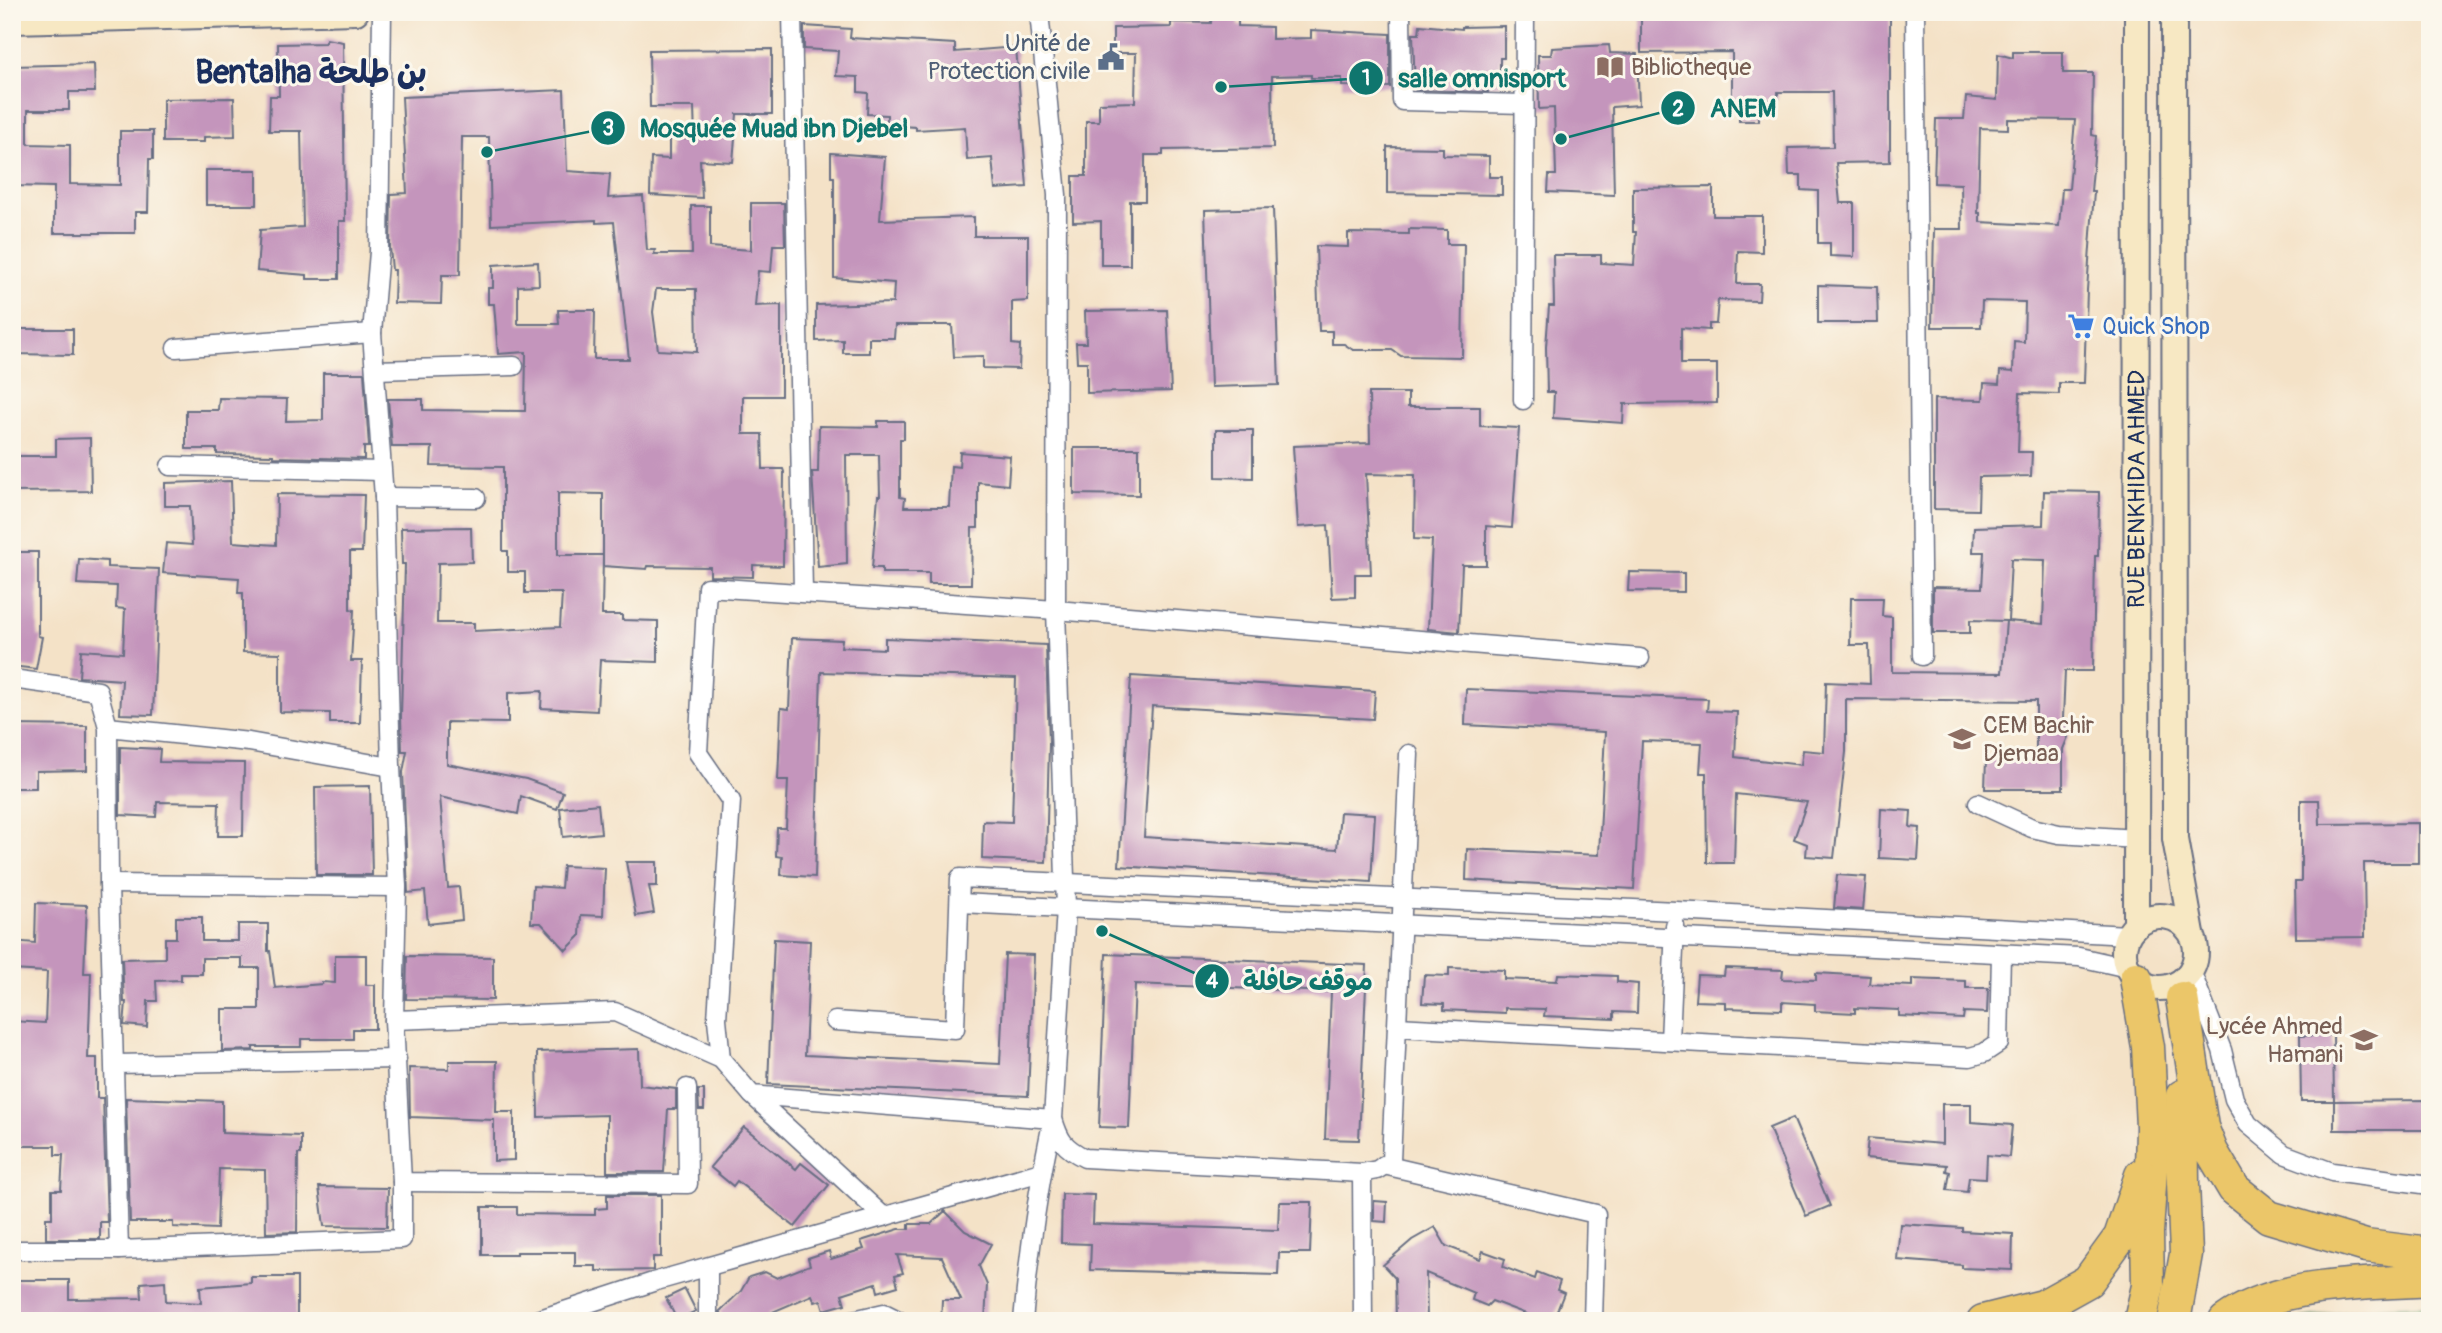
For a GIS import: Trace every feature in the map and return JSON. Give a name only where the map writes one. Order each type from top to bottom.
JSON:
[{"type":"highway","points":[[2132,973],[2148,1047],[2151,1148],[2147,1233],[2148,1286],[2140,1321]]},
{"type":"highway","points":[[2185,983],[2202,1127],[2212,1152],[2234,1189],[2269,1217],[2366,1246],[2430,1254]]},
{"type":"highway","points":[[2174,1321],[2186,1254],[2179,1028],[2185,983]]},
{"type":"highway","points":[[1983,1321],[2043,1306],[2088,1281],[2120,1237],[2151,1148]]},
{"type":"highway","points":[[2225,1321],[2239,1310],[2273,1296],[2336,1287],[2430,1280]]},
{"type":"main road","points":[[12,21],[168,14],[356,12]]},
{"type":"main road","name":"RUE BENKHIDA AHMED","points":[[2132,930],[2136,839],[2137,12]]},
{"type":"main road","points":[[2174,12],[2175,839],[2196,946],[2196,959],[2185,983],[2172,986],[2158,988],[2146,985],[2132,973],[2124,947],[2132,930],[2147,918],[2161,915],[2173,918],[2184,924],[2192,934]]},
{"type":"street","points":[[14,1250],[120,1250],[402,1239],[394,1020],[397,887],[384,497],[372,333],[379,252],[382,12]]},
{"type":"street","points":[[792,12],[803,592]]},
{"type":"street","points":[[1023,1321],[1030,1241],[1053,1119],[1066,908],[1056,610],[1057,195],[1039,12]]},
{"type":"street","points":[[1401,12],[1402,101],[1524,104]]},
{"type":"street","points":[[1523,400],[1525,12]]},
{"type":"street","points":[[1915,12],[1922,656]]},
{"type":"street","points":[[176,348],[372,333]]},
{"type":"street","points":[[375,370],[514,366]]},
{"type":"street","points":[[170,466],[381,471]]},
{"type":"street","points":[[384,497],[476,498]]},
{"type":"street","points":[[721,1059],[717,1019],[731,802],[698,753],[707,587],[1056,610],[1640,658]]},
{"type":"street","points":[[12,679],[98,691],[108,727],[109,884],[120,1250]]},
{"type":"street","points":[[108,727],[249,742],[391,767]]},
{"type":"street","points":[[1053,1119],[1058,1138],[1072,1152],[1085,1158],[1362,1174],[1377,1170],[1391,1161],[1409,754]]},
{"type":"street","points":[[1978,803],[2032,828],[2059,834],[2136,839]]},
{"type":"street","points":[[835,1021],[955,1029],[960,878],[2132,930]]},
{"type":"street","points":[[109,884],[397,887]]},
{"type":"street","points":[[960,903],[2079,957],[2132,973]]},
{"type":"street","points":[[1670,1041],[1676,911]]},
{"type":"street","points":[[1397,1027],[1970,1057],[1984,1053],[1998,1043],[2001,954]]},
{"type":"street","points":[[2185,983],[2222,1049],[2234,1099],[2248,1124],[2284,1154],[2332,1172],[2430,1185]]},
{"type":"street","points":[[394,1020],[615,1012],[721,1059],[752,1095],[884,1217]]},
{"type":"street","points":[[115,1064],[397,1059]]},
{"type":"street","points":[[402,1182],[688,1184],[687,1088]]},
{"type":"street","points":[[752,1095],[1053,1119]]},
{"type":"street","points":[[1384,1165],[1596,1214],[1594,1321]]},
{"type":"street","points":[[534,1321],[708,1267],[1041,1172]]},
{"type":"street","points":[[1362,1174],[1363,1321]]},
{"type":"street","points":[[708,1267],[708,1321]]},
{"type":"street","points":[[849,1321],[884,1313],[900,1321]]},
{"type":"green space","points":[[2430,1305],[2430,1321],[2289,1321],[2380,1307]]},
{"type":"building","points":[[1212,12],[1238,12],[1238,26],[1272,27],[1272,39],[1311,38],[1311,30],[1390,34],[1390,87],[1342,86],[1342,78],[1311,78],[1311,75],[1272,76],[1273,148],[1163,150],[1163,155],[1145,155],[1145,201],[1130,201],[1130,265],[1101,265],[1101,221],[1073,222],[1073,176],[1086,176],[1086,121],[1099,121],[1099,103],[1135,102],[1136,53],[1113,53],[1113,28],[1171,27],[1171,22],[1211,23]]},
{"type":"building","points":[[1641,12],[1890,12],[1890,162],[1836,163],[1840,203],[1854,203],[1854,257],[1830,256],[1830,243],[1818,243],[1818,191],[1801,190],[1801,175],[1789,175],[1788,148],[1833,147],[1832,92],[1778,92],[1778,100],[1759,100],[1759,121],[1739,121],[1739,100],[1732,100],[1732,52],[1641,53]]},
{"type":"building","points":[[1420,25],[1462,29],[1504,26],[1504,58],[1500,58],[1500,86],[1487,86],[1488,92],[1415,90],[1413,34],[1419,34]]},
{"type":"building","points":[[804,26],[851,29],[850,38],[955,44],[955,52],[1016,47],[1027,187],[995,189],[992,158],[967,160],[965,127],[916,130],[916,127],[887,125],[887,115],[867,114],[868,93],[858,92],[858,77],[836,76],[838,51],[804,49]]},
{"type":"building","points":[[326,39],[343,42],[345,221],[339,221],[339,279],[307,279],[307,275],[257,271],[260,230],[303,227],[301,131],[269,131],[270,96],[279,96],[278,44],[325,43]]},
{"type":"building","points":[[1609,45],[1610,53],[1637,54],[1639,105],[1612,107],[1614,195],[1548,192],[1549,175],[1556,175],[1554,108],[1539,109],[1538,55],[1551,55],[1552,48]]},
{"type":"building","points":[[772,49],[772,114],[737,114],[733,162],[700,160],[702,198],[650,195],[651,158],[669,159],[669,139],[695,139],[694,107],[650,107],[649,50]]},
{"type":"building","points":[[2013,52],[2063,52],[2063,73],[2093,73],[2092,135],[2096,136],[2091,191],[2094,191],[2084,383],[2059,383],[2059,394],[2020,393],[2018,452],[2032,452],[2031,476],[1979,477],[1978,510],[1934,509],[1934,399],[1983,400],[1984,383],[1999,384],[2000,371],[2013,372],[2014,341],[2024,342],[2025,302],[1982,301],[1981,327],[1932,327],[1934,229],[1962,229],[1961,184],[1934,183],[1936,119],[1964,119],[1966,97],[1997,100],[1998,54],[2013,58]],"holes":[[[2008,119],[2075,120],[2069,189],[2062,189],[2059,226],[1980,222],[1980,128],[2008,129]]]},
{"type":"building","points":[[94,64],[95,92],[69,92],[69,110],[28,110],[28,144],[70,145],[70,184],[120,185],[120,131],[153,131],[153,159],[149,159],[148,212],[135,212],[135,233],[54,233],[54,187],[12,186],[12,66]]},
{"type":"building","points":[[564,90],[567,171],[610,174],[608,198],[643,196],[647,250],[655,250],[654,254],[692,254],[691,206],[710,206],[710,247],[751,250],[751,203],[784,203],[785,245],[773,245],[771,272],[758,271],[755,306],[781,305],[781,396],[743,396],[743,434],[762,434],[763,469],[783,469],[784,472],[783,566],[753,565],[753,577],[710,576],[710,567],[648,566],[647,569],[603,566],[603,555],[602,615],[622,615],[622,620],[658,621],[658,662],[600,660],[597,711],[541,708],[542,691],[508,693],[508,723],[447,722],[447,764],[526,779],[563,792],[557,809],[521,796],[518,814],[440,797],[448,888],[459,887],[462,920],[428,924],[425,891],[408,893],[403,772],[407,751],[402,751],[401,716],[405,564],[402,564],[401,528],[471,527],[472,562],[438,563],[437,623],[474,623],[474,631],[560,627],[562,593],[525,593],[525,572],[508,572],[508,551],[503,551],[503,467],[431,466],[432,447],[392,447],[388,399],[423,399],[423,410],[525,411],[526,352],[498,354],[494,304],[488,304],[488,288],[493,288],[493,265],[538,262],[539,285],[518,286],[518,324],[559,324],[558,310],[595,310],[594,359],[629,359],[614,222],[596,223],[596,220],[491,225],[489,137],[462,137],[460,275],[442,275],[441,304],[394,303],[395,270],[392,270],[390,247],[391,194],[407,193],[402,97]],"holes":[[[656,289],[696,289],[697,352],[658,350],[653,312]],[[558,493],[603,494],[603,555],[558,555]]]},
{"type":"building","points":[[234,98],[235,136],[204,137],[204,142],[163,142],[163,99]]},
{"type":"building","points":[[1387,147],[1443,148],[1443,155],[1489,156],[1489,177],[1502,177],[1502,195],[1387,193]]},
{"type":"building","points":[[831,153],[885,157],[880,220],[974,217],[974,236],[1028,236],[1028,301],[1012,302],[1012,344],[1020,345],[1019,369],[983,368],[983,356],[954,357],[952,325],[895,325],[894,338],[869,338],[869,353],[843,353],[843,340],[816,341],[816,305],[893,303],[894,283],[834,278],[834,177],[831,177]]},
{"type":"building","points":[[206,170],[257,170],[257,205],[206,205]]},
{"type":"building","points":[[1713,187],[1713,216],[1762,216],[1762,252],[1738,251],[1737,284],[1760,284],[1759,301],[1718,300],[1716,324],[1709,324],[1709,330],[1681,328],[1681,364],[1717,364],[1717,403],[1624,404],[1623,423],[1553,418],[1554,392],[1547,392],[1546,347],[1549,306],[1554,306],[1553,255],[1601,255],[1601,263],[1634,265],[1636,232],[1633,232],[1633,188]]},
{"type":"building","points":[[1273,208],[1279,385],[1211,387],[1205,210]]},
{"type":"building","points":[[1409,229],[1447,230],[1447,244],[1464,244],[1462,357],[1401,356],[1392,350],[1353,350],[1344,344],[1332,344],[1332,331],[1319,331],[1316,246],[1348,247],[1348,233],[1409,234]]},
{"type":"building","points":[[1818,285],[1877,287],[1878,323],[1818,323]]},
{"type":"building","points":[[1167,310],[1171,391],[1087,393],[1087,362],[1077,362],[1076,343],[1086,343],[1085,311]]},
{"type":"building","points":[[12,329],[73,329],[73,355],[12,354]]},
{"type":"building","points":[[323,373],[364,373],[369,447],[364,447],[364,459],[217,454],[217,449],[186,449],[186,410],[218,410],[219,398],[287,399],[286,421],[323,420]]},
{"type":"building","points":[[1369,393],[1408,393],[1408,407],[1480,407],[1480,426],[1519,428],[1512,528],[1486,526],[1486,565],[1462,565],[1459,632],[1428,629],[1432,540],[1414,539],[1415,475],[1366,474],[1371,574],[1355,574],[1355,597],[1332,598],[1328,525],[1298,527],[1293,446],[1370,443]]},
{"type":"building","points":[[878,421],[904,421],[904,439],[900,439],[900,497],[905,498],[904,507],[949,507],[951,466],[959,467],[960,452],[1010,456],[1008,485],[978,482],[978,528],[972,528],[971,584],[929,584],[929,573],[882,573],[882,568],[872,568],[880,496],[879,455],[846,455],[847,564],[818,567],[812,472],[818,472],[819,426],[878,427]]},
{"type":"building","points":[[1216,430],[1253,430],[1253,478],[1216,477]]},
{"type":"building","points":[[90,438],[91,491],[12,492],[12,456],[56,456],[56,439]]},
{"type":"building","points":[[1074,448],[1139,448],[1139,495],[1074,494]]},
{"type":"building","points":[[231,481],[233,542],[276,545],[277,494],[364,495],[362,552],[350,552],[350,609],[354,610],[351,661],[362,661],[360,723],[330,723],[330,713],[280,712],[280,653],[243,652],[243,593],[238,593],[239,578],[163,573],[166,543],[192,545],[190,506],[165,506],[165,483]]},
{"type":"building","points":[[2044,491],[2099,492],[2093,671],[2065,671],[2063,718],[2068,728],[2068,737],[2063,749],[2063,789],[1985,789],[1986,759],[2036,759],[2036,701],[1846,699],[1846,752],[1834,858],[1806,856],[1807,844],[1794,839],[1807,802],[1736,794],[1734,863],[1707,863],[1706,773],[1700,773],[1702,743],[1642,741],[1634,889],[1466,880],[1467,849],[1599,855],[1605,732],[1465,725],[1466,689],[1708,699],[1707,711],[1737,712],[1735,757],[1801,765],[1803,750],[1824,752],[1826,682],[1870,684],[1869,645],[1850,645],[1851,598],[1883,598],[1882,616],[1892,617],[1892,672],[2002,673],[2006,621],[1970,620],[1970,633],[1933,633],[1933,587],[1982,588],[1984,552],[1973,552],[1974,527],[2043,525]],"holes":[[[2011,559],[2045,560],[2043,624],[2008,621]]]},
{"type":"building","points":[[12,552],[38,552],[38,636],[42,637],[36,669],[12,666]]},
{"type":"building","points":[[79,559],[107,561],[107,567],[159,569],[153,715],[120,714],[122,680],[79,677],[81,650],[123,653],[125,609],[116,608],[117,586],[77,584]]},
{"type":"building","points":[[1629,572],[1684,573],[1684,592],[1628,591]]},
{"type":"building","points":[[792,638],[842,640],[841,647],[885,649],[885,638],[1046,645],[1049,744],[1046,862],[982,859],[983,821],[1012,822],[1016,678],[821,672],[815,877],[781,875],[782,857],[776,856],[777,828],[786,828],[788,780],[778,780],[781,708],[789,709]]},
{"type":"building","points":[[1131,676],[1375,691],[1373,719],[1152,706],[1144,837],[1337,849],[1340,812],[1375,814],[1371,882],[1119,866]]},
{"type":"building","points":[[12,725],[87,726],[87,770],[36,771],[36,788],[12,788]]},
{"type":"building","points":[[120,747],[160,749],[159,762],[244,763],[243,836],[218,836],[219,803],[157,802],[156,817],[120,815]]},
{"type":"building","points":[[370,786],[372,875],[316,875],[315,787]]},
{"type":"building","points":[[2301,800],[2319,800],[2320,824],[2418,823],[2418,863],[2364,863],[2365,937],[2296,938],[2295,882],[2301,882]]},
{"type":"building","points":[[598,804],[601,833],[563,837],[560,808]]},
{"type":"building","points":[[1881,809],[1911,811],[1910,827],[1920,828],[1918,860],[1879,858]]},
{"type":"building","points":[[626,862],[657,862],[657,886],[649,886],[654,913],[636,916]]},
{"type":"building","points":[[563,866],[605,868],[603,916],[581,915],[580,936],[566,950],[541,923],[531,923],[533,886],[561,888]]},
{"type":"building","points":[[1837,875],[1866,877],[1863,910],[1834,908]]},
{"type":"building","points":[[36,903],[87,905],[84,973],[91,973],[88,1058],[97,1058],[97,1098],[103,1098],[107,1222],[100,1222],[100,1239],[46,1239],[46,1218],[52,1218],[52,1190],[61,1190],[63,1155],[55,1155],[55,1146],[12,1146],[12,1021],[45,1023],[47,972],[12,970],[12,941],[35,943]]},
{"type":"building","points":[[176,917],[202,917],[202,941],[238,941],[238,924],[268,924],[268,951],[275,988],[335,983],[335,955],[366,955],[366,985],[375,985],[375,1029],[353,1029],[353,1039],[301,1039],[301,1047],[253,1047],[253,1050],[222,1051],[222,1009],[259,1009],[259,968],[242,968],[242,958],[202,958],[202,974],[181,974],[181,980],[156,981],[157,1001],[148,1001],[147,1027],[124,1025],[126,1002],[122,959],[165,958],[165,938],[176,938]]},
{"type":"building","points":[[774,939],[810,941],[805,1055],[1000,1064],[1005,954],[1034,955],[1028,1096],[768,1084]]},
{"type":"building","points":[[1106,954],[1367,965],[1359,1140],[1325,1139],[1331,992],[1135,984],[1129,1128],[1099,1127]]},
{"type":"building","points":[[407,956],[493,957],[493,1000],[406,999]]},
{"type":"building","points":[[1449,968],[1504,970],[1504,979],[1557,981],[1558,974],[1617,976],[1617,982],[1638,984],[1637,1013],[1614,1012],[1614,1019],[1544,1016],[1545,1009],[1505,1008],[1505,1013],[1444,1010],[1444,1004],[1422,1003],[1424,975],[1449,976]]},
{"type":"building","points":[[1725,968],[1783,970],[1782,979],[1816,980],[1816,973],[1870,976],[1869,984],[1912,986],[1912,979],[1966,981],[1966,988],[1988,988],[1987,1013],[1964,1012],[1963,1019],[1899,1016],[1899,1010],[1855,1008],[1855,1013],[1815,1011],[1815,1004],[1782,1002],[1782,1010],[1726,1008],[1726,1002],[1695,1001],[1697,975],[1724,976]]},
{"type":"building","points":[[2333,1035],[2334,1101],[2301,1101],[2300,1036]]},
{"type":"building","points":[[639,1049],[640,1085],[676,1089],[676,1109],[668,1109],[664,1172],[607,1172],[607,1115],[538,1117],[537,1052]]},
{"type":"building","points":[[449,1061],[497,1061],[496,1112],[514,1112],[514,1160],[494,1161],[494,1120],[410,1117],[409,1068],[449,1069]]},
{"type":"building","points":[[698,1090],[704,1090],[704,1110],[699,1110]]},
{"type":"building","points":[[126,1098],[222,1101],[222,1133],[301,1136],[301,1154],[298,1154],[297,1232],[266,1233],[265,1170],[219,1169],[217,1229],[173,1227],[173,1222],[130,1222]]},
{"type":"building","points":[[2430,1100],[2430,1130],[2334,1130],[2334,1101]]},
{"type":"building","points":[[1942,1104],[1971,1104],[1971,1122],[2012,1125],[2009,1157],[1987,1155],[1986,1178],[1969,1177],[1967,1192],[1947,1190],[1950,1172],[1946,1171],[1947,1165],[1866,1158],[1868,1138],[1942,1144]]},
{"type":"building","points":[[1793,1118],[1830,1206],[1806,1216],[1769,1128]]},
{"type":"building","points":[[744,1127],[796,1169],[801,1163],[829,1185],[795,1227],[737,1181],[733,1186],[710,1167]]},
{"type":"building","points":[[319,1187],[388,1188],[387,1227],[324,1226]]},
{"type":"building","points":[[1062,1194],[1094,1195],[1093,1224],[1278,1230],[1279,1202],[1312,1202],[1310,1253],[1279,1253],[1278,1275],[1090,1270],[1091,1244],[1061,1243]]},
{"type":"building","points":[[607,1195],[661,1195],[661,1257],[653,1257],[653,1270],[596,1271],[596,1266],[575,1266],[575,1252],[482,1255],[482,1207],[517,1207],[517,1214],[595,1215],[595,1209],[607,1208]]},
{"type":"building","points":[[1374,1201],[1387,1202],[1386,1222],[1374,1221]]},
{"type":"building","points":[[945,1211],[965,1231],[991,1244],[979,1266],[987,1285],[985,1321],[941,1321],[942,1300],[961,1300],[942,1257],[897,1255],[903,1273],[895,1275],[898,1286],[878,1292],[876,1283],[842,1294],[845,1304],[824,1310],[821,1300],[815,1302],[812,1295],[770,1313],[762,1321],[729,1321],[719,1312],[741,1291],[749,1277],[765,1272],[777,1278],[810,1265],[808,1258],[829,1251],[831,1259],[864,1249],[861,1241],[899,1229],[909,1229],[909,1224],[931,1224]]},
{"type":"building","points":[[1900,1224],[2013,1234],[2012,1270],[1962,1268],[1962,1265],[1897,1260]]},
{"type":"building","points":[[1435,1227],[1446,1246],[1480,1259],[1483,1251],[1505,1259],[1503,1267],[1535,1279],[1537,1272],[1560,1281],[1557,1290],[1564,1293],[1553,1321],[1527,1321],[1529,1315],[1492,1301],[1487,1306],[1472,1300],[1474,1293],[1426,1273],[1427,1321],[1396,1321],[1395,1278],[1383,1265],[1412,1240]]},
{"type":"building","points":[[251,1277],[297,1277],[297,1321],[12,1321],[12,1280],[69,1280],[69,1299],[142,1298],[141,1283],[165,1281],[166,1301],[201,1303],[200,1287],[251,1283]]},
{"type":"building","points":[[685,1289],[696,1311],[677,1320],[666,1298]]},
{"type":"place","name":"Unité de Protection civile","points":[[1111,57]]},
{"type":"place","name":"Bibliotheque","points":[[1610,67]]},
{"type":"place","name":"salle omnisport","points":[[1221,87]]},
{"type":"place","name":"ANEM","points":[[1561,139]]},
{"type":"place","name":"Mosquée Muad ibn Djebel","points":[[487,152]]},
{"type":"place","name":"Quick Shop","points":[[2081,326]]},
{"type":"place","name":"CEM Bachir Djemaa","points":[[1962,739]]},
{"type":"place","name":"موقف حافلة","points":[[1102,931]]},
{"type":"place","name":"Lycée Ahmed Hamani","points":[[2364,1040]]},
{"type":"district","name":"Bentalha بن طلحة","points":[[311,72]]}]
